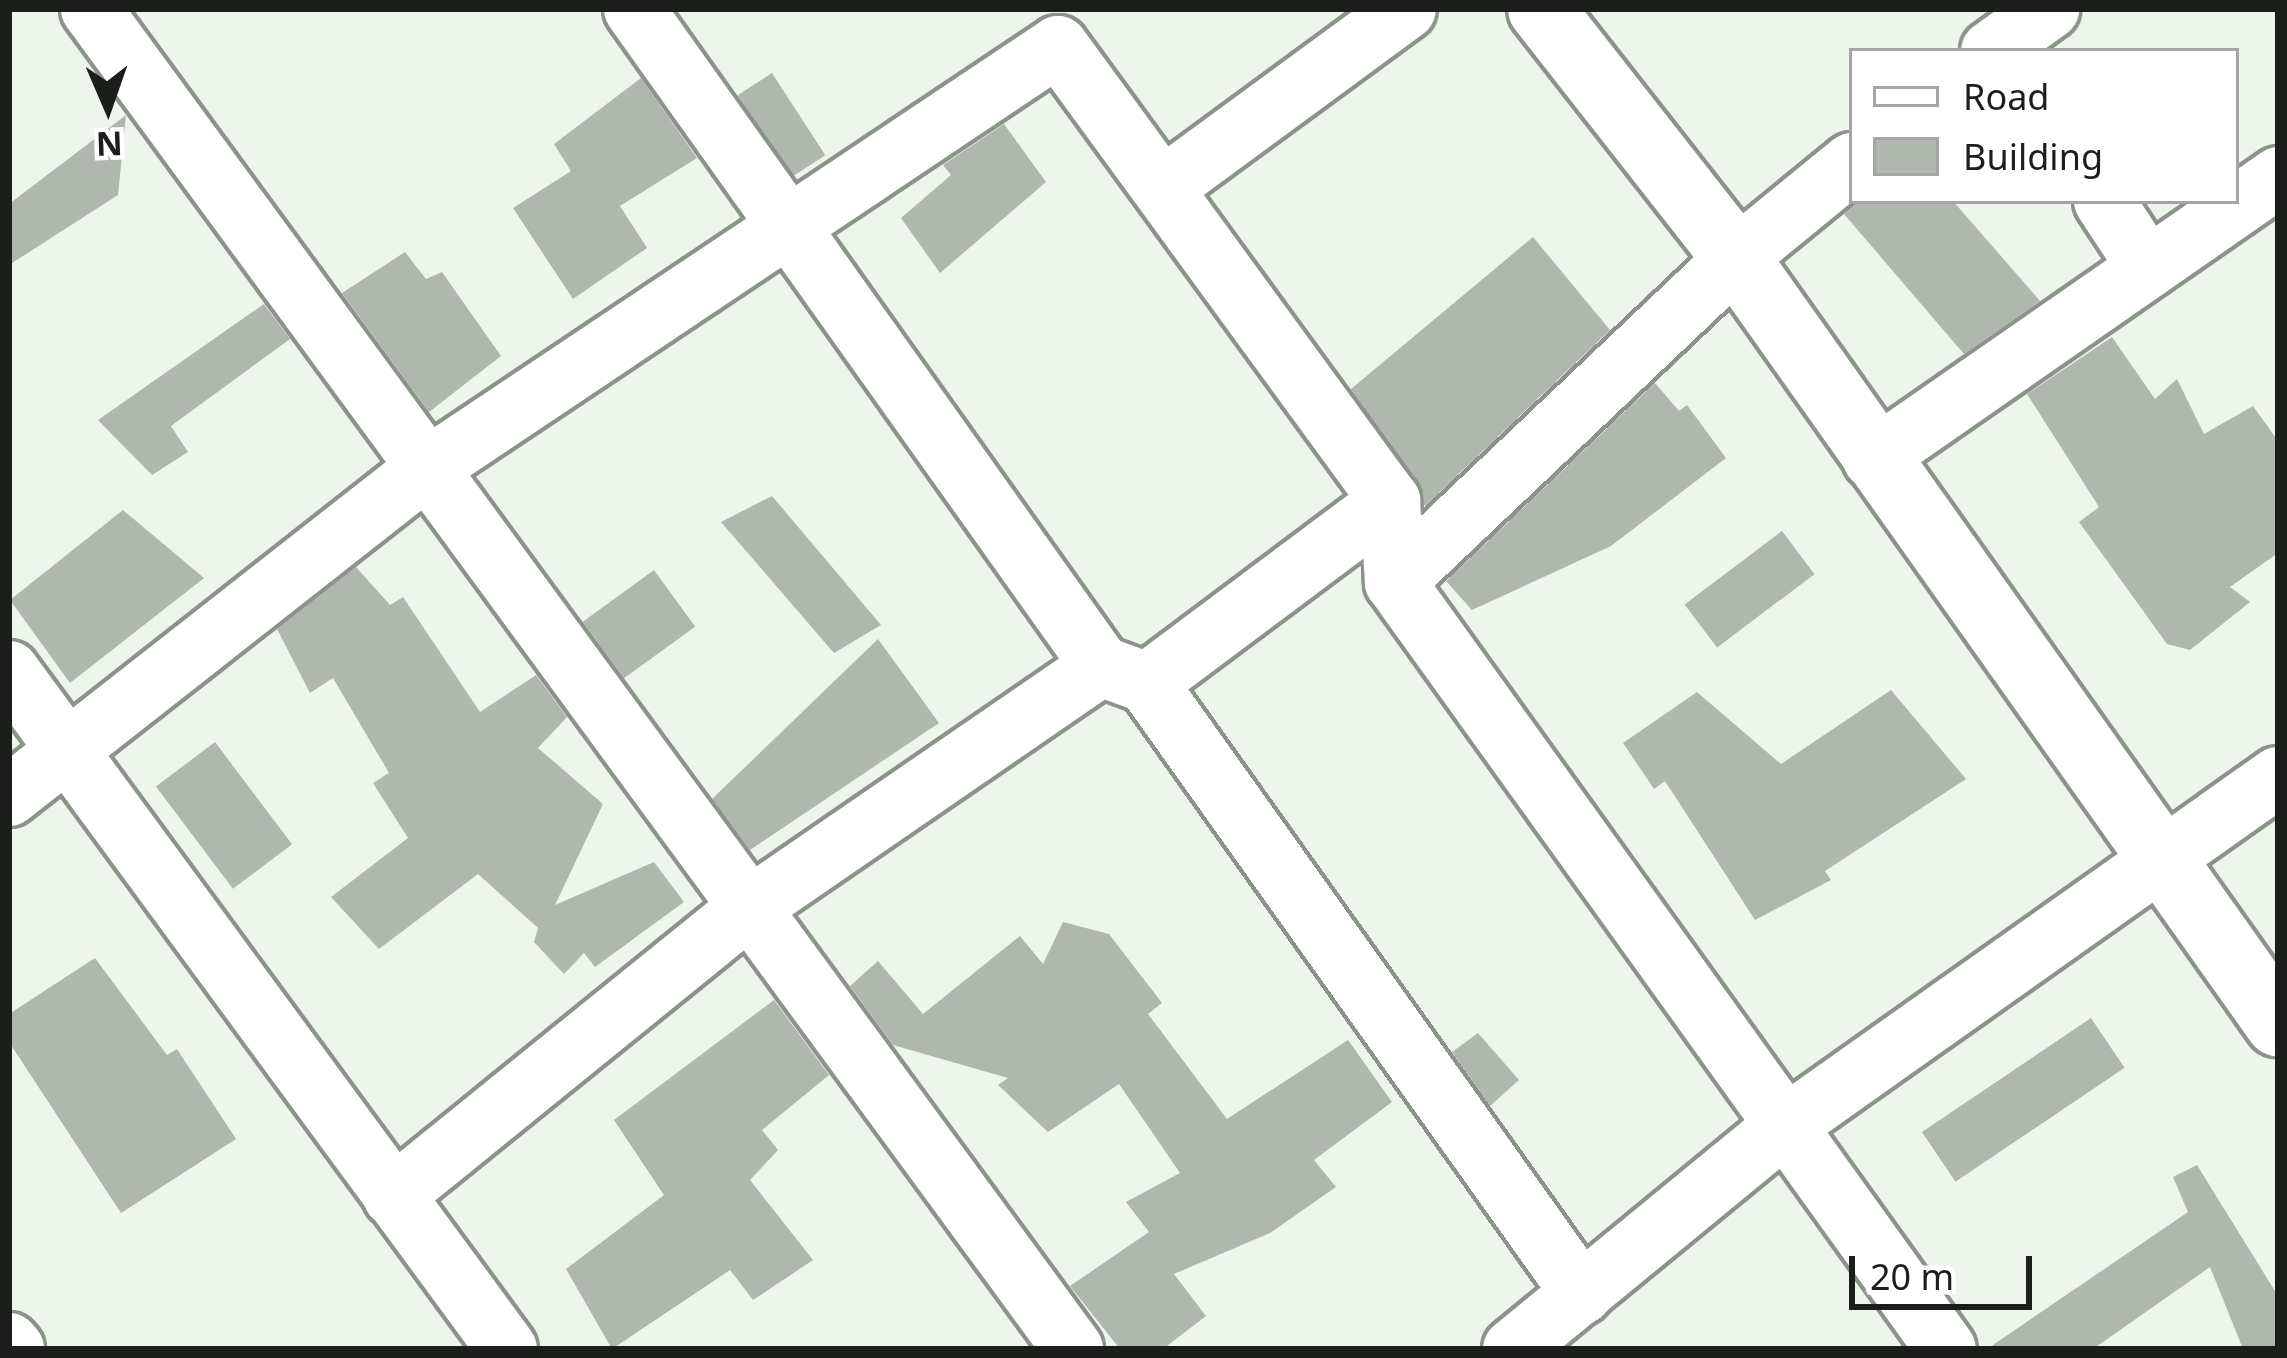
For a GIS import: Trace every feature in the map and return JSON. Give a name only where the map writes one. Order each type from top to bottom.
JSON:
[{"type":"main road","points":[[1546,11],[1736,258],[1873,459],[2278,1024]]},
{"type":"street","points":[[91,9],[423,471],[1073,1349]]},
{"type":"street","points":[[634,9],[788,231],[1124,674],[1582,1294]]},
{"type":"street","points":[[1168,184],[1406,9]]},
{"type":"street","points":[[1999,48],[2049,9]]},
{"type":"street","points":[[9,796],[423,471],[788,231],[1046,27],[1168,184],[1390,501],[1395,581],[1781,1129],[1946,1349]]},
{"type":"street","points":[[1395,581],[1736,258],[1849,166]]},
{"type":"street","points":[[1873,459],[2278,177]]},
{"type":"street","points":[[2106,204],[2148,268]]},
{"type":"street","points":[[393,1196],[746,910],[1390,501]]},
{"type":"street","points":[[9,671],[507,1349]]},
{"type":"street","points":[[1513,1349],[1781,1129],[2278,777]]},
{"type":"building","points":[[772,73],[825,155],[791,178],[738,95]]},
{"type":"building","points":[[641,78],[697,158],[620,206],[647,248],[573,299],[513,208],[571,171],[554,144]]},
{"type":"building","points":[[126,115],[118,195],[9,265],[9,204]]},
{"type":"building","points":[[1004,124],[1046,182],[940,273],[901,218],[951,175],[943,165]]},
{"type":"building","points":[[1856,204],[1956,204],[2040,301],[1964,354],[1844,214]]},
{"type":"building","points":[[1533,237],[1610,330],[1425,506],[1351,389]]},
{"type":"building","points":[[405,252],[426,279],[442,272],[501,356],[429,412],[342,293]]},
{"type":"building","points":[[264,304],[290,339],[171,426],[188,452],[152,475],[98,420]]},
{"type":"building","points":[[2112,337],[2155,399],[2177,379],[2204,434],[2253,406],[2278,441],[2278,553],[2230,587],[2250,602],[2190,650],[2167,644],[2079,522],[2099,507],[2027,394]]},
{"type":"building","points":[[1655,383],[1679,411],[1687,405],[1726,458],[1611,546],[1472,610],[1446,581]]},
{"type":"building","points":[[772,496],[881,625],[834,653],[721,522]]},
{"type":"building","points":[[123,510],[204,578],[70,683],[10,600]]},
{"type":"building","points":[[1782,531],[1814,574],[1717,648],[1685,604]]},
{"type":"building","points":[[356,567],[390,605],[403,597],[480,712],[536,675],[567,717],[538,748],[603,804],[555,905],[654,862],[684,902],[595,967],[584,953],[564,974],[534,942],[538,928],[478,874],[379,949],[331,897],[408,838],[373,783],[389,773],[333,678],[310,693],[277,629]]},
{"type":"building","points":[[654,570],[695,627],[624,678],[583,622]]},
{"type":"building","points":[[878,639],[939,723],[750,850],[712,799]]},
{"type":"building","points":[[1891,690],[1966,779],[1825,871],[1831,880],[1755,920],[1665,781],[1654,789],[1623,743],[1697,692],[1781,764]]},
{"type":"building","points":[[215,742],[292,844],[233,889],[156,787]]},
{"type":"building","points":[[1063,922],[1109,934],[1162,1003],[1148,1014],[1227,1119],[1348,1040],[1392,1102],[1314,1160],[1336,1187],[1270,1233],[1174,1274],[1206,1316],[1163,1349],[1120,1349],[1070,1286],[1149,1232],[1126,1202],[1180,1173],[1119,1084],[1048,1132],[998,1085],[1008,1078],[893,1045],[850,986],[878,961],[923,1014],[1020,936],[1043,964]]},
{"type":"building","points":[[95,958],[167,1055],[177,1049],[236,1139],[121,1213],[9,1042],[9,1014]]},
{"type":"building","points":[[774,1000],[829,1075],[762,1130],[778,1150],[750,1180],[813,1260],[753,1300],[730,1270],[612,1349],[566,1269],[664,1195],[614,1120]]},
{"type":"building","points":[[2091,1018],[2125,1068],[1955,1182],[1922,1132]]},
{"type":"building","points":[[1478,1033],[1519,1080],[1490,1106],[1452,1052]]},
{"type":"building","points":[[2197,1165],[2278,1296],[2278,1349],[2243,1349],[2210,1267],[2093,1349],[1987,1349],[2188,1212],[2173,1177]]}]
